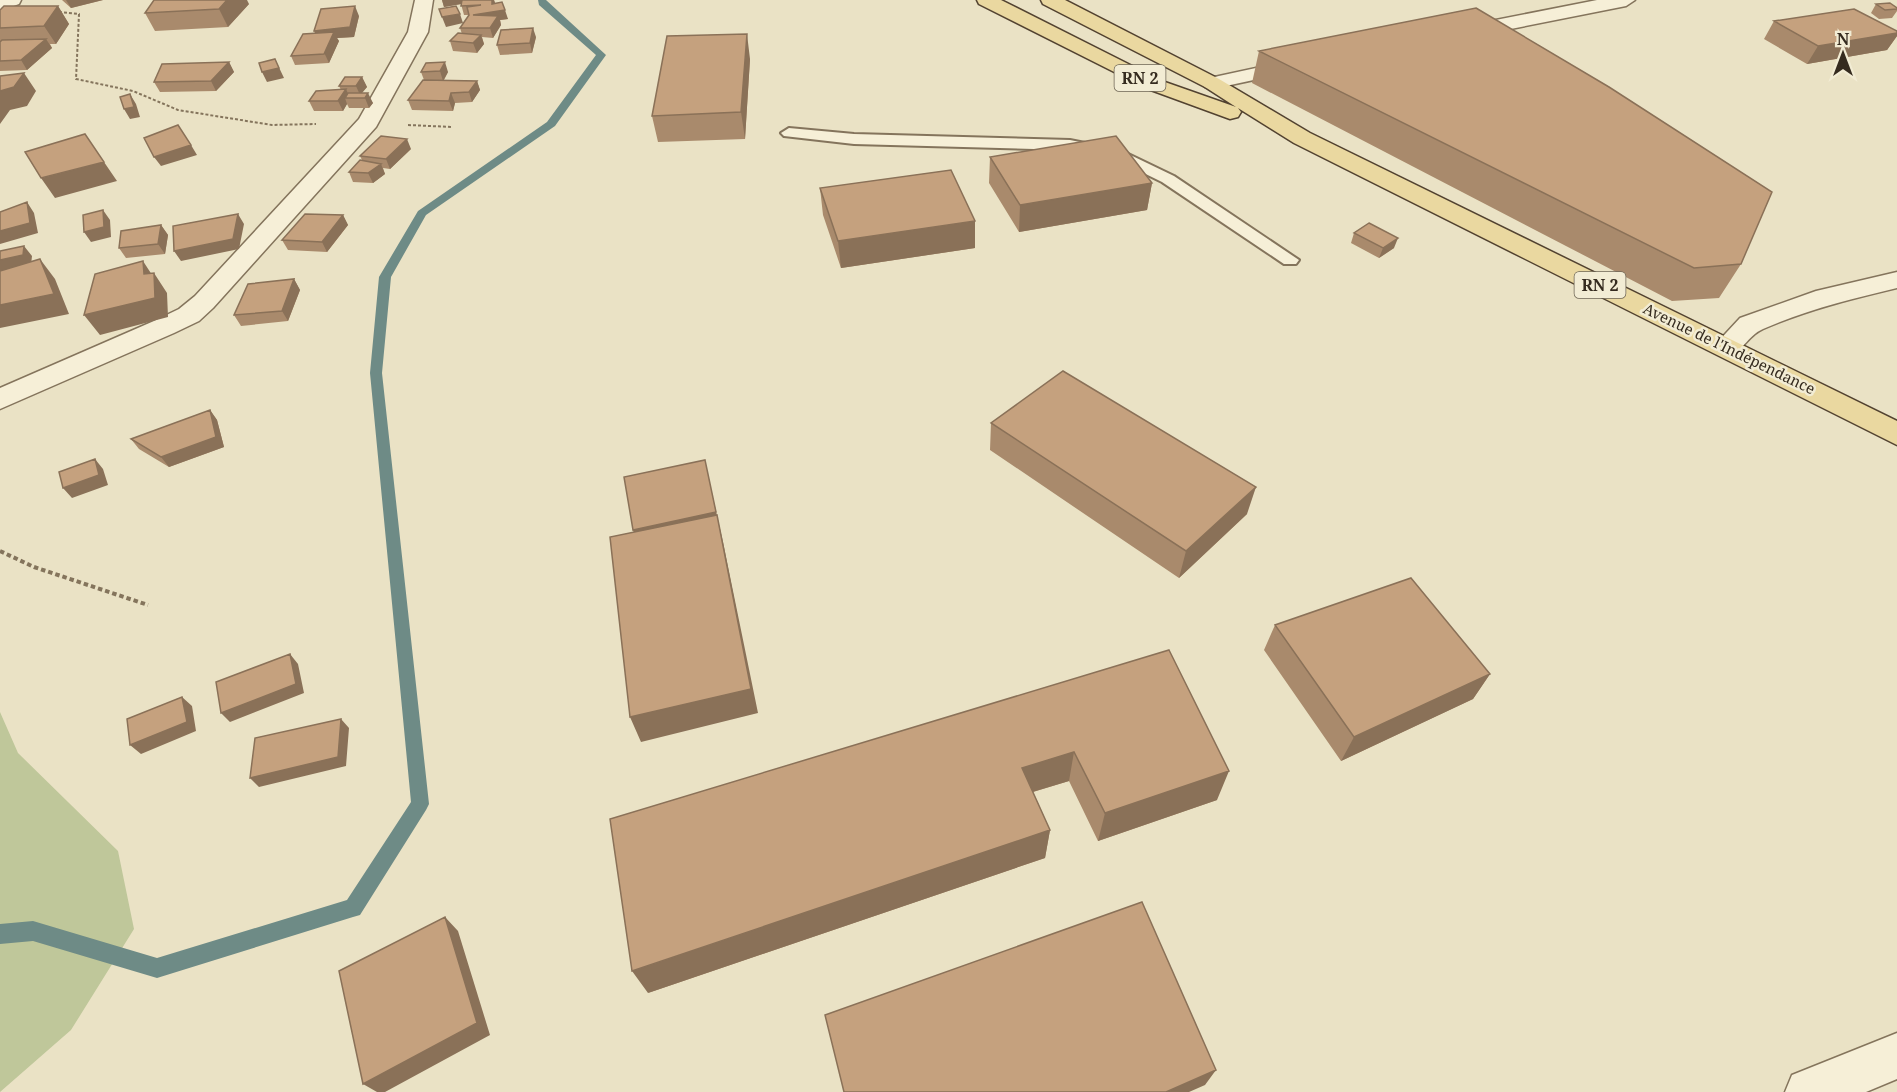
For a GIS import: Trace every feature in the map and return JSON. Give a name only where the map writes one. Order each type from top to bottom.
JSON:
[{"type":"main road","name":"Avenue de l'Indépendance","points":[[986,0],[1155,85],[1302,138]]},
{"type":"main road","name":"Avenue de l'Indépendance","points":[[1050,0],[1212,83],[1302,138],[1728,347],[1897,434]]},
{"type":"street","points":[[0,5],[12,0]]},
{"type":"street","points":[[0,399],[189,315],[204,302],[368,122],[418,32],[424,0]]},
{"type":"street","points":[[1443,36],[1626,0]]},
{"type":"street","points":[[1212,83],[1317,61]]},
{"type":"street","points":[[1728,347],[1750,324],[1825,297],[1897,280]]},
{"type":"street","points":[[1809,1092],[1897,1056]]},
{"type":"lane","points":[[789,133],[854,139],[1070,145],[1115,153],[1168,179],[1290,260]]},
{"type":"path","points":[[56,12],[79,14],[76,79],[133,91],[178,110],[272,125],[368,122],[452,127]]},
{"type":"path","points":[[0,551],[34,567],[148,605]]},
{"type":"green space","points":[[0,712],[18,753],[118,851],[134,929],[71,1030],[0,1092]]},
{"type":"building","points":[[154,0],[227,0],[219,9],[145,13]]},
{"type":"building","points":[[462,0],[492,0],[492,4],[502,2],[505,10],[473,15],[498,16],[490,28],[460,28],[469,15],[467,7],[481,5],[461,6]]},
{"type":"building","points":[[1890,3],[1897,9],[1885,10],[1876,4]]},
{"type":"building","points":[[4,6],[58,6],[44,26],[0,28],[0,10]]},
{"type":"building","points":[[355,6],[350,27],[314,31],[321,9]]},
{"type":"building","points":[[456,6],[460,14],[442,17],[439,9]]},
{"type":"building","points":[[1476,8],[1609,87],[1772,192],[1741,264],[1694,268],[1259,51]]},
{"type":"building","points":[[1854,9],[1897,33],[1818,46],[1774,21]]},
{"type":"building","points":[[533,28],[530,43],[497,45],[501,30]]},
{"type":"building","points":[[334,32],[324,54],[291,56],[303,34]]},
{"type":"building","points":[[458,33],[481,35],[473,43],[450,41]]},
{"type":"building","points":[[747,34],[741,112],[652,116],[667,36]]},
{"type":"building","points":[[46,39],[21,60],[0,61],[0,42],[2,40]]},
{"type":"building","points":[[275,59],[279,68],[262,72],[259,63]]},
{"type":"building","points":[[229,62],[211,81],[154,82],[162,64]]},
{"type":"building","points":[[445,62],[440,71],[421,72],[426,63]]},
{"type":"building","points":[[24,73],[14,87],[0,91],[0,76]]},
{"type":"building","points":[[345,77],[362,77],[356,86],[339,86]]},
{"type":"building","points":[[423,80],[477,81],[469,92],[451,93],[449,101],[408,100]]},
{"type":"building","points":[[346,89],[338,101],[309,101],[316,91]]},
{"type":"building","points":[[348,93],[368,93],[365,98],[345,98]]},
{"type":"building","points":[[130,94],[134,107],[124,109],[120,97]]},
{"type":"building","points":[[178,125],[191,145],[154,157],[144,138]]},
{"type":"building","points":[[85,134],[104,162],[41,178],[25,152]]},
{"type":"building","points":[[381,136],[407,139],[386,159],[360,156]]},
{"type":"building","points":[[1116,136],[1152,183],[1020,205],[990,157]]},
{"type":"building","points":[[360,160],[381,164],[368,173],[349,172]]},
{"type":"building","points":[[951,170],[975,221],[838,241],[820,188]]},
{"type":"building","points":[[27,202],[30,223],[0,231],[0,212]]},
{"type":"building","points":[[103,210],[104,227],[84,232],[83,215]]},
{"type":"building","points":[[238,214],[233,239],[174,251],[173,226]]},
{"type":"building","points":[[305,214],[343,215],[322,242],[282,240]]},
{"type":"building","points":[[1369,223],[1398,238],[1383,248],[1354,233]]},
{"type":"building","points":[[161,225],[158,244],[119,248],[121,231]]},
{"type":"building","points":[[24,246],[23,255],[0,260],[0,251]]},
{"type":"building","points":[[40,259],[54,294],[0,305],[0,271]]},
{"type":"building","points":[[143,261],[144,274],[154,273],[155,298],[84,315],[95,274]]},
{"type":"building","points":[[294,279],[282,311],[234,315],[248,284]]},
{"type":"building","points":[[1063,371],[1256,487],[1186,551],[991,423]]},
{"type":"building","points":[[210,410],[216,437],[161,457],[131,439]]},
{"type":"building","points":[[95,459],[99,475],[63,488],[59,472]]},
{"type":"building","points":[[705,460],[716,512],[633,530],[624,477]]},
{"type":"building","points":[[717,515],[751,689],[630,717],[610,537]]},
{"type":"building","points":[[1411,578],[1490,674],[1354,737],[1275,625]]},
{"type":"building","points":[[1169,650],[1229,771],[1105,813],[1074,752],[1022,768],[1050,830],[632,971],[610,819]]},
{"type":"building","points":[[290,654],[296,684],[221,713],[216,682]]},
{"type":"building","points":[[182,697],[187,722],[130,745],[127,719]]},
{"type":"building","points":[[341,719],[338,757],[250,778],[255,738]]},
{"type":"building","points":[[1142,902],[1216,1070],[1166,1092],[844,1092],[825,1015]]},
{"type":"building","points":[[445,917],[477,1023],[363,1084],[339,971]]},
{"type":"waterway","points":[[0,934],[33,931],[157,968],[353,908],[420,804],[376,373],[385,277],[422,213],[551,124],[601,55],[542,3],[542,0]]}]
